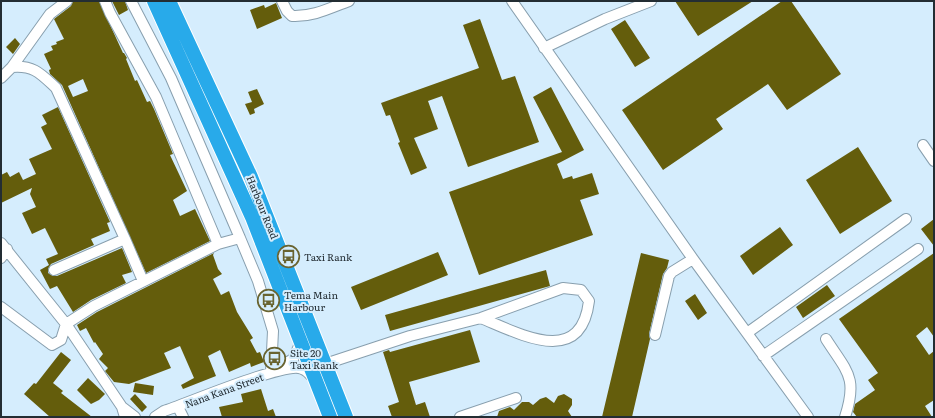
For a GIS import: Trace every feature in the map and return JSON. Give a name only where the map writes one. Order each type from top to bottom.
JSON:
[{"type":"highway","name":"Harbour Road","points":[[154,1],[252,217],[330,417]]},
{"type":"highway","name":"Harbour Road","points":[[169,1],[251,177],[346,417]]},
{"type":"street","points":[[1,78],[12,67],[50,14],[67,1]]},
{"type":"street","points":[[105,1],[156,97],[218,244]]},
{"type":"street","points":[[131,1],[171,78],[258,282],[273,331],[271,372]]},
{"type":"street","points":[[282,1],[292,16],[309,16],[349,1]]},
{"type":"street","points":[[512,1],[693,259],[808,417]]},
{"type":"street","points":[[544,48],[605,19],[651,1]]},
{"type":"street","points":[[12,67],[21,66],[37,70],[56,88],[143,281]]},
{"type":"street","points":[[923,145],[934,161]]},
{"type":"street","points":[[747,333],[906,219]]},
{"type":"street","points":[[1,307],[45,342],[52,345],[61,340],[66,324],[94,306],[218,244],[240,238]]},
{"type":"street","points":[[54,270],[125,239]]},
{"type":"street","points":[[1,258],[4,246]]},
{"type":"street","points":[[4,246],[66,324],[123,412],[135,417]]},
{"type":"street","points":[[763,356],[918,249]]},
{"type":"street","points":[[655,335],[669,276],[672,272],[693,259]]},
{"type":"street","points":[[325,364],[410,336],[481,318],[563,288],[580,290],[589,301],[587,317],[579,332],[556,342],[535,339],[481,318]]},
{"type":"street","points":[[826,339],[850,377],[852,391],[845,417]]},
{"type":"street","points":[[271,372],[293,358],[301,342]]},
{"type":"street","points":[[271,372],[302,368],[316,380]]},
{"type":"street","name":"Nana Kana Street","points":[[155,417],[164,411],[271,372]]},
{"type":"street","points":[[460,417],[516,398]]},
{"type":"street","points":[[178,407],[182,417]]},
{"type":"building","points":[[73,1],[99,1],[123,53],[127,58],[126,59],[135,81],[137,80],[147,102],[150,101],[154,109],[173,154],[170,155],[187,191],[173,200],[180,216],[195,209],[210,241],[146,273],[62,85],[50,74],[49,70],[51,69],[44,54],[53,50],[51,46],[57,44],[56,42],[64,39],[54,19],[71,6]],"holes":[[[83,79],[88,91],[73,97],[68,86]]]},
{"type":"building","points":[[112,1],[125,1],[128,10],[119,15]]},
{"type":"building","points":[[675,1],[753,1],[698,36]]},
{"type":"building","points":[[782,1],[791,1],[841,74],[787,110],[768,84],[716,119],[723,129],[663,170],[622,110]]},
{"type":"building","points":[[276,3],[282,18],[257,29],[250,10],[264,5],[265,8]]},
{"type":"building","points":[[480,19],[502,80],[515,76],[539,142],[468,167],[442,96],[428,101],[438,129],[414,138],[427,168],[411,175],[398,143],[400,142],[390,115],[386,116],[381,103],[479,68],[463,25]]},
{"type":"building","points":[[625,20],[650,58],[635,67],[611,29]]},
{"type":"building","points":[[15,38],[20,44],[13,54],[6,47]]},
{"type":"building","points":[[551,87],[584,150],[557,164],[563,179],[572,176],[573,179],[592,173],[599,194],[580,200],[593,235],[479,275],[449,192],[562,152],[533,97]]},
{"type":"building","points":[[257,89],[264,104],[254,109],[255,113],[250,115],[245,104],[252,102],[248,92]]},
{"type":"building","points":[[58,107],[110,222],[107,223],[110,231],[91,239],[94,245],[51,264],[48,269],[48,273],[53,276],[57,276],[122,248],[132,272],[122,275],[126,283],[91,300],[73,312],[57,286],[50,289],[40,270],[49,265],[46,259],[58,254],[45,228],[32,234],[22,213],[36,207],[30,194],[32,188],[1,203],[1,175],[7,172],[10,177],[19,172],[23,180],[36,174],[29,159],[52,149],[41,127],[47,124],[42,115]]},
{"type":"building","points":[[858,147],[892,201],[840,234],[806,180]]},
{"type":"building","points":[[934,219],[934,246],[921,229]]},
{"type":"building","points":[[780,227],[793,245],[753,275],[740,256]]},
{"type":"building","points":[[438,252],[448,275],[361,310],[351,287]]},
{"type":"building","points":[[214,253],[213,255],[218,269],[222,274],[213,279],[221,295],[229,291],[237,312],[253,338],[250,340],[257,353],[260,352],[264,362],[251,367],[250,363],[229,372],[220,350],[208,356],[216,376],[183,389],[181,385],[194,378],[180,346],[164,353],[171,368],[129,384],[114,382],[105,371],[108,368],[99,359],[103,354],[95,342],[94,343],[86,328],[80,331],[77,325],[97,312]]},
{"type":"building","points":[[641,253],[669,260],[667,268],[663,274],[632,417],[602,417]]},
{"type":"building","points":[[934,253],[934,337],[927,327],[916,336],[929,355],[934,351],[934,400],[925,406],[932,417],[857,417],[853,412],[855,404],[875,390],[868,380],[878,373],[839,319]]},
{"type":"building","points":[[546,270],[550,286],[390,331],[385,315]]},
{"type":"building","points":[[827,285],[835,296],[803,318],[796,307]]},
{"type":"building","points":[[695,294],[707,313],[698,320],[685,301]]},
{"type":"building","points":[[470,330],[480,362],[409,382],[416,405],[425,402],[430,417],[392,417],[388,406],[399,402],[383,352],[389,350],[390,352]]},
{"type":"building","points":[[61,352],[71,360],[53,383],[63,391],[61,393],[92,417],[50,417],[24,394],[34,383],[36,384]]},
{"type":"building","points":[[88,378],[105,394],[99,400],[91,404],[77,390]]},
{"type":"building","points":[[135,383],[154,386],[153,395],[133,392]]},
{"type":"building","points":[[261,389],[268,411],[273,409],[276,417],[222,417],[219,407],[243,402],[241,394]]},
{"type":"building","points":[[135,394],[147,407],[142,412],[130,399]]},
{"type":"building","points":[[564,394],[572,399],[572,405],[568,411],[572,417],[497,417],[499,411],[510,407],[514,410],[522,402],[529,402],[533,405],[540,399],[546,397],[554,403],[558,396]]},
{"type":"place","name":"Taxi Rank","points":[[288,256]]},
{"type":"place","name":"Tema Main Harbour","points":[[268,300]]},
{"type":"place","name":"Site 20 Taxi Rank","points":[[274,358]]}]
